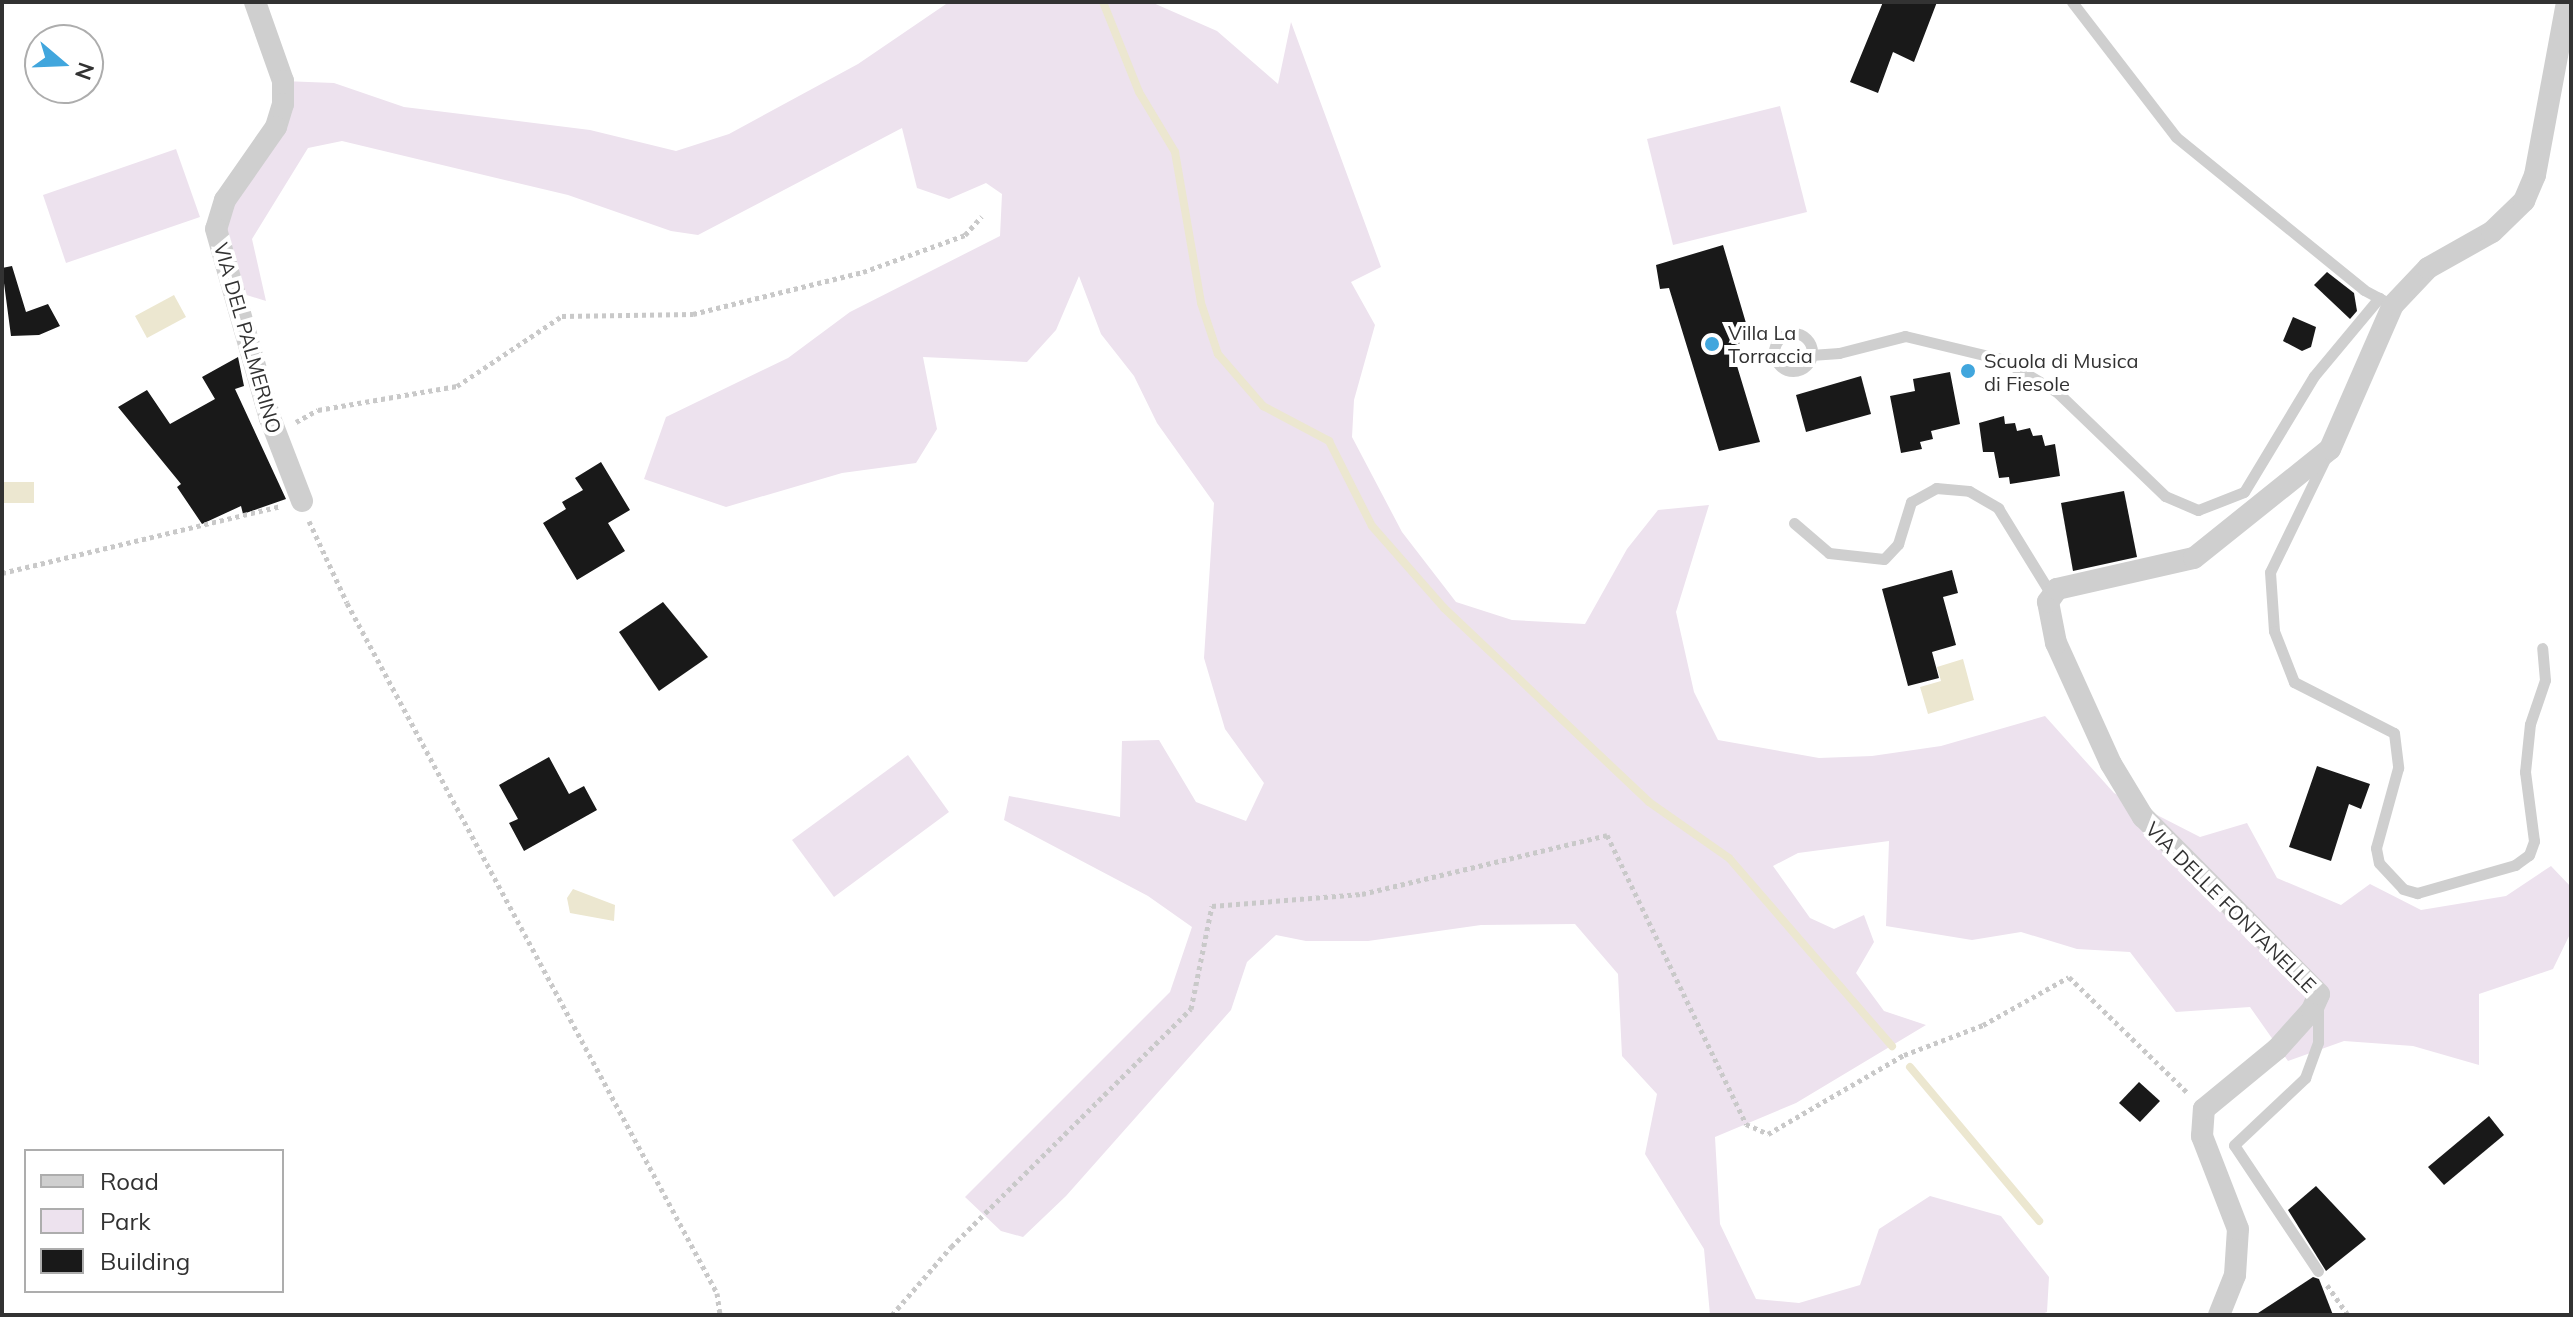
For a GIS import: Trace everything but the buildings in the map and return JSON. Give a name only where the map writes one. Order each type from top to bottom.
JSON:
[{"type":"street","name":"VIA DEL PALMERINO","points":[[255,2],[283,81],[283,104],[276,127],[225,200],[216,229],[278,439],[302,501]]},
{"type":"street","points":[[2051,594],[2194,558],[2330,449],[2386,301],[2428,268],[2492,232],[2524,201],[2535,175],[2567,2]]},
{"type":"street","name":"VIA DELLE FONTANELLE","points":[[2051,594],[2048,612],[2056,643],[2111,764],[2143,817],[2316,987],[2318,1001],[2277,1049],[2204,1109]]},
{"type":"street","points":[[2204,1109],[2202,1136],[2238,1229],[2235,1275],[2219,1315]]},
{"type":"lane","points":[[1811,355],[1839,353],[1905,336],[2001,359],[2057,392],[2165,496],[2198,510],[2244,492],[2314,376],[2386,301],[2176,137],[2072,2]]},
{"type":"lane","points":[[2330,449],[2270,572],[2274,631],[2294,682],[2394,733],[2398,768],[2376,848],[2379,863],[2403,889],[2417,893],[2515,865],[2529,855],[2534,841],[2525,772],[2530,724],[2545,680],[2542,648]]},
{"type":"lane","points":[[1794,523],[1829,553],[1884,559],[1898,544],[1911,502],[1936,488],[1969,491],[2007,519],[2051,594]]},
{"type":"lane","points":[[2318,1001],[2318,1042],[2305,1078],[2234,1145],[2318,1271]]},
{"type":"path","points":[[278,439],[318,410],[457,386],[562,316],[693,314],[863,272],[965,235],[982,216]]},
{"type":"path","points":[[2,573],[302,501],[347,603],[717,1293],[720,1315]]},
{"type":"path","points":[[892,1315],[951,1247],[1191,1009],[1212,906],[1362,894],[1607,835],[1746,1124],[1768,1134],[1904,1055],[1983,1025],[2069,977],[2204,1109]]},
{"type":"path","points":[[2318,1271],[2348,1315]]},
{"type":"green space","points":[[949,2],[1151,2],[1217,31],[1278,84],[1291,22],[1381,267],[1351,282],[1375,325],[1354,400],[1352,437],[1402,532],[1456,602],[1512,620],[1585,624],[1627,549],[1658,510],[1709,505],[1676,612],[1694,692],[1718,740],[1819,758],[1872,756],[1941,746],[2045,716],[2114,793],[2200,837],[2247,823],[2277,878],[2341,905],[2370,884],[2421,910],[2506,896],[2551,866],[2571,887],[2571,932],[2553,969],[2479,994],[2479,1065],[2413,1046],[2344,1041],[2288,1061],[2250,1007],[2176,1012],[2130,952],[2077,949],[2021,932],[1972,940],[1886,926],[1889,841],[1798,853],[1773,866],[1810,918],[1834,929],[1864,915],[1874,942],[1856,973],[1884,1011],[1926,1025],[1796,1103],[1715,1137],[1720,1224],[1756,1299],[1799,1303],[1860,1285],[1879,1229],[1930,1196],[2001,1216],[2049,1277],[2047,1312],[2039,1315],[1710,1315],[1704,1249],[1645,1154],[1657,1094],[1622,1056],[1618,974],[1575,924],[1481,925],[1368,941],[1306,941],[1276,935],[1247,962],[1231,1010],[1066,1196],[1023,1237],[1001,1231],[965,1197],[1170,992],[1192,927],[1148,896],[1004,820],[1009,796],[1120,817],[1122,741],[1159,740],[1196,802],[1246,821],[1264,783],[1225,729],[1204,658],[1214,503],[1157,423],[1134,376],[1101,334],[1079,276],[1056,330],[1027,362],[923,357],[937,429],[916,463],[842,473],[726,507],[644,479],[666,417],[788,358],[850,312],[1000,236],[1002,194],[986,183],[949,199],[917,188],[902,128],[698,235],[671,231],[568,195],[342,141],[308,148],[252,239],[266,301],[234,291],[218,213],[276,127],[283,81],[334,83],[404,107],[590,130],[676,151],[729,134],[858,64]]},
{"type":"green space","points":[[1780,106],[1807,212],[1673,245],[1647,139]]},
{"type":"green space","points":[[176,149],[200,217],[66,263],[43,195]]},
{"type":"green space","points":[[908,755],[949,812],[834,897],[792,840]]},
{"type":"shaded area","points":[[174,295],[186,317],[147,338],[135,316]]},
{"type":"shaded area","points":[[2,482],[34,482],[34,503],[2,503]]},
{"type":"shaded area","points":[[1963,659],[1974,700],[1928,714],[1920,687],[1941,681],[1937,667]]},
{"type":"shaded area","points":[[573,889],[615,905],[614,921],[570,913],[567,898]]},
{"type":"waterway","points":[[1103,2],[1139,92],[1175,152],[1201,303],[1218,354],[1263,406],[1329,441],[1372,526],[1444,608],[1649,802],[1729,858],[1892,1046]]},
{"type":"waterway","points":[[1910,1067],[2039,1221]]},
{"type":"place","name":"Villa La Torraccia","points":[[1712,344]]},
{"type":"place","name":"Scuola di Musica di Fiesole","points":[[1968,371]]}]
